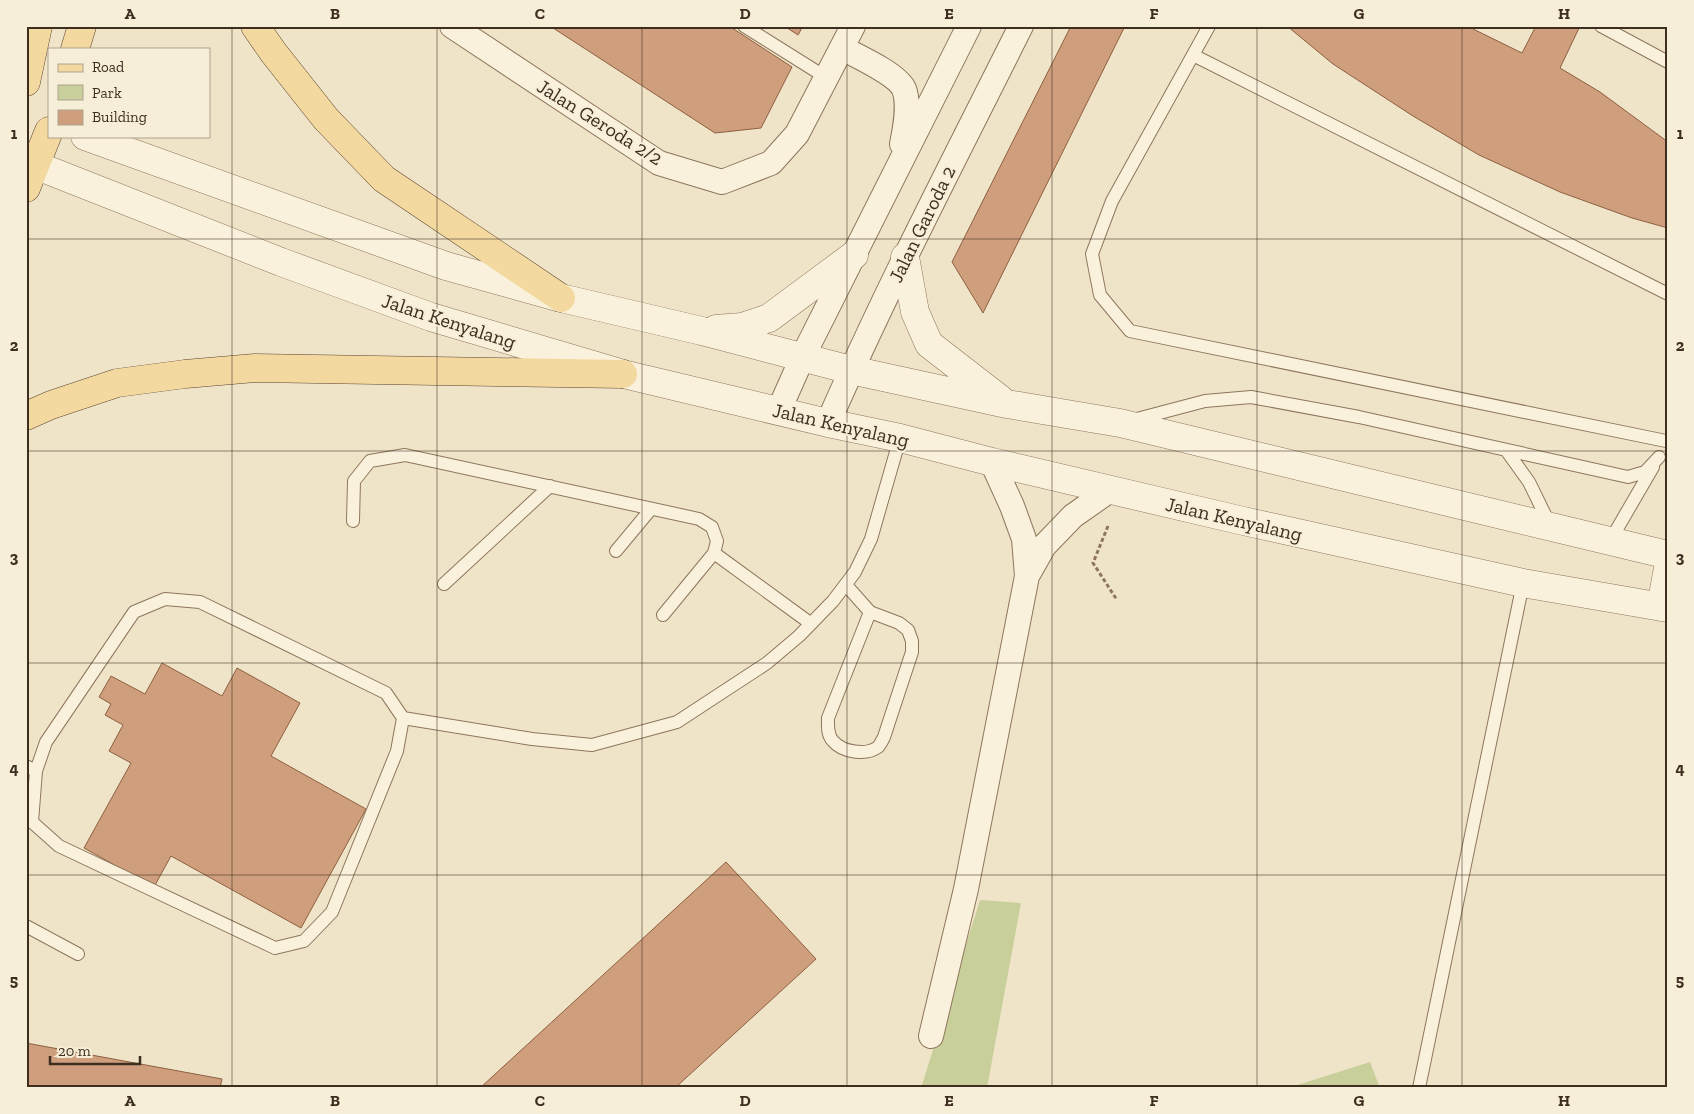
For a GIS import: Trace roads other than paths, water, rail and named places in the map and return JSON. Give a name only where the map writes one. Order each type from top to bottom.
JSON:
[{"type":"main road","points":[[26,43],[33,26]]},
{"type":"main road","points":[[26,82],[38,26]]},
{"type":"main road","points":[[75,48],[82,26]]},
{"type":"main road","points":[[254,26],[272,52],[326,119],[384,179],[561,298]]},
{"type":"main road","points":[[26,129],[48,125]]},
{"type":"main road","points":[[29,169],[48,133]]},
{"type":"main road","points":[[26,416],[51,404],[117,383],[184,374],[255,368],[623,374]]},
{"type":"street","name":"Jalan Geroda 2/2","points":[[452,26],[659,163],[722,182],[771,163],[797,134],[853,26]]},
{"type":"street","points":[[779,410],[803,356],[898,164],[969,26]]},
{"type":"street","name":"Jalan Garoda 2","points":[[828,423],[905,257],[1020,26]]},
{"type":"street","points":[[842,48],[888,73],[904,89],[907,116],[898,164]]},
{"type":"street","points":[[91,138],[446,266],[561,298],[803,356],[851,370],[1007,404],[1120,423],[1668,555]]},
{"type":"street","name":"Jalan Kenyalang","points":[[29,169],[430,317],[623,374],[828,423],[900,438],[1116,491],[1523,583],[1665,608]]},
{"type":"street","points":[[702,331],[742,327],[769,318],[854,255]]},
{"type":"street","points":[[905,257],[915,312],[929,344],[1007,404]]},
{"type":"street","points":[[931,1036],[966,888],[1027,576],[1024,539],[1012,506],[992,462]]},
{"type":"street","points":[[1027,576],[1044,546],[1073,516],[1116,491]]},
{"type":"street","points":[[1665,608],[1668,568]]},
{"type":"lane","points":[[744,26],[827,78]]},
{"type":"lane","points":[[1209,26],[1112,201],[1092,254],[1100,296],[1130,331],[1667,440],[1610,541]]},
{"type":"lane","points":[[1602,26],[1668,62]]},
{"type":"lane","points":[[1193,55],[1668,294]]},
{"type":"lane","points":[[1120,423],[1205,401],[1251,397],[1359,417],[1628,478],[1645,472],[1659,457]]},
{"type":"lane","points":[[26,785],[31,768],[46,742],[134,612],[166,599],[200,602],[386,694],[404,718],[532,740],[592,745],[677,722],[767,663],[799,636],[833,601],[855,572],[871,540],[900,438]]},
{"type":"lane","points":[[1506,450],[1530,482],[1550,527]]},
{"type":"lane","points":[[353,521],[354,481],[370,461],[405,455],[699,519],[712,526],[716,540],[714,553],[663,614]]},
{"type":"lane","points":[[444,584],[550,486]]},
{"type":"lane","points":[[616,551],[651,508]]},
{"type":"lane","points":[[714,553],[810,623]]},
{"type":"lane","points":[[1419,1088],[1523,583]]},
{"type":"lane","points":[[846,584],[870,612],[899,623],[908,630],[912,641],[912,652],[884,738],[878,747],[868,752],[857,752],[833,742],[828,730],[828,718],[870,612]]},
{"type":"lane","points":[[31,768],[32,822],[59,846],[275,948],[304,941],[332,912],[396,751],[404,718]]},
{"type":"lane","points":[[26,926],[78,954]]}]
